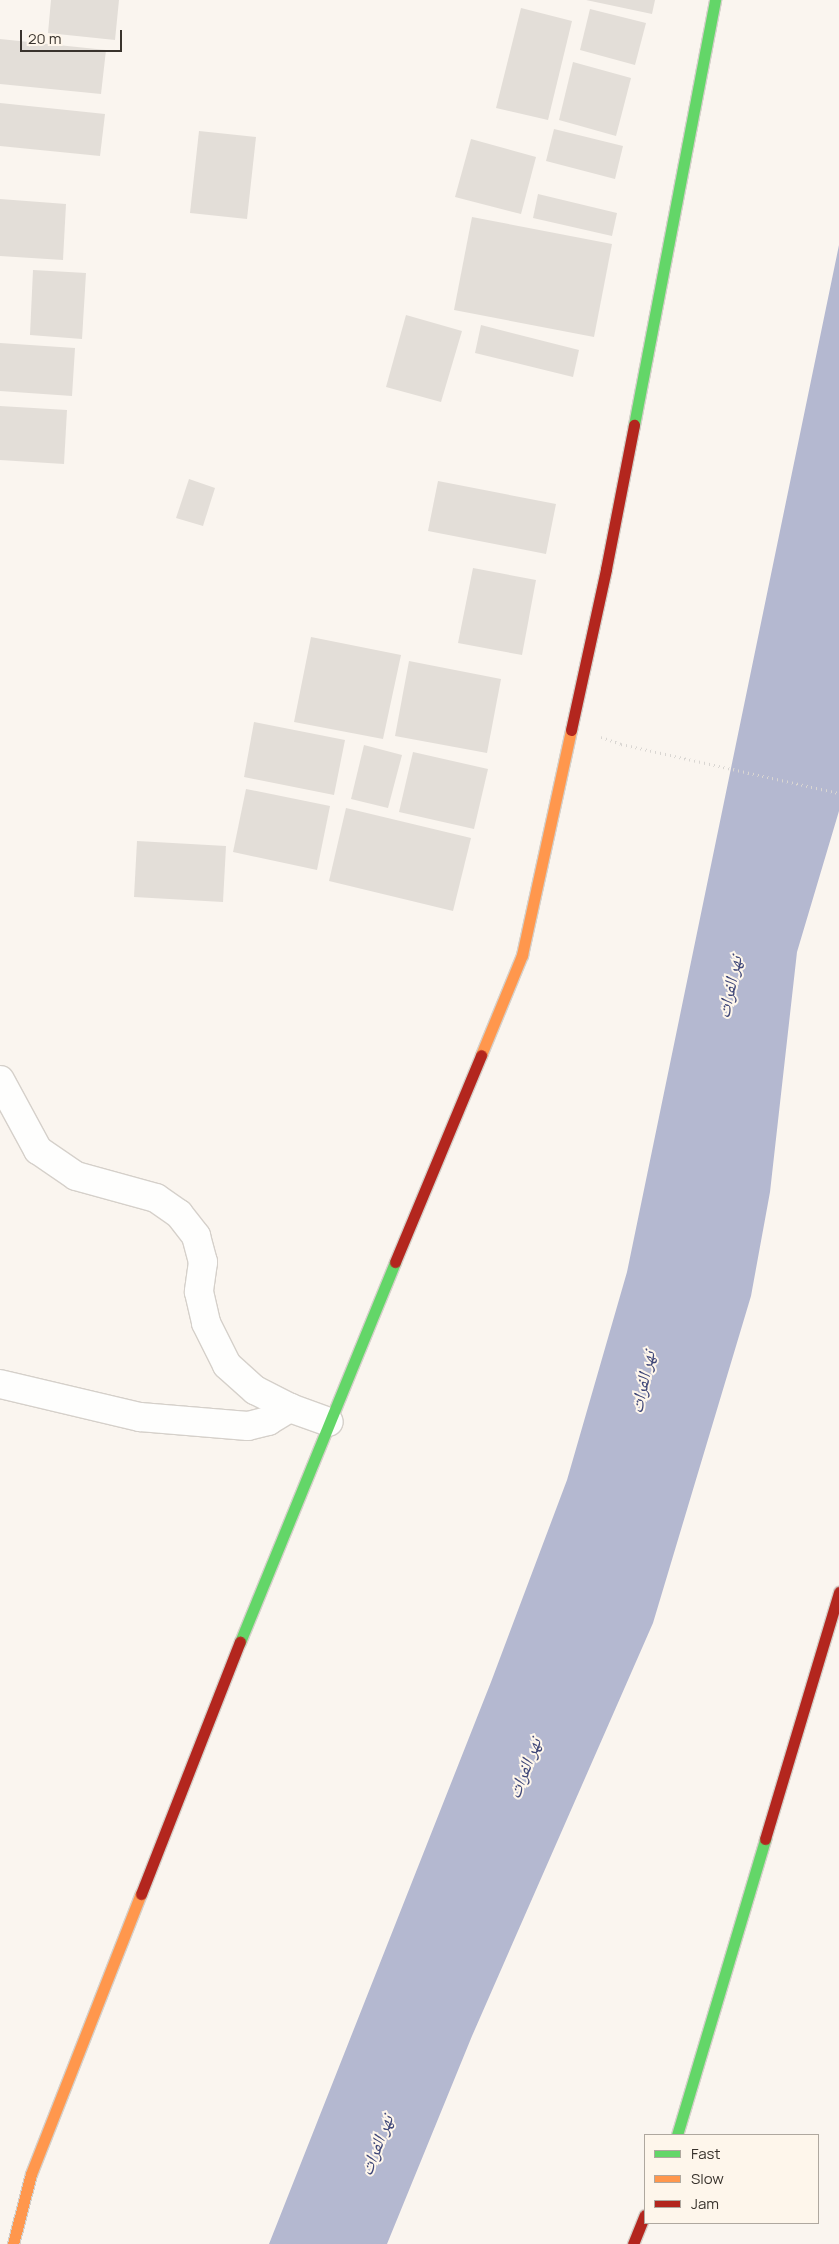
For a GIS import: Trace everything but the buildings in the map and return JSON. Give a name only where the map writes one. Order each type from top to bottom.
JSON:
[{"type":"street","points":[[13,2244],[31,2174],[260,1588],[522,955],[606,569],[715,0]]},
{"type":"street","points":[[0,1080],[38,1150],[76,1176],[156,1198],[179,1214],[196,1236],[203,1262],[199,1292],[206,1323],[227,1365],[255,1390],[290,1408],[329,1422]]},
{"type":"street","points":[[0,1384],[140,1416],[248,1426],[268,1421],[290,1408]]},
{"type":"street","points":[[677,2134],[839,1592]]},
{"type":"street","points":[[633,2244],[644,2218]]},
{"type":"path","points":[[621,744],[839,793]]},
{"type":"water","name":"نهر الفرات","points":[[839,245],[839,811],[797,952],[770,1192],[751,1296],[653,1623],[472,2036],[387,2244],[269,2244],[491,1682],[567,1480],[627,1272]]},
{"type":"traffic: fast","points":[[634,425],[715,0]]},
{"type":"traffic: fast","points":[[240,1642],[395,1262]]},
{"type":"traffic: fast","points":[[677,2134],[765,1839]]},
{"type":"traffic: slow","points":[[481,1055],[522,955],[571,730]]},
{"type":"traffic: slow","points":[[13,2244],[31,2174],[141,1894]]},
{"type":"traffic: jam","points":[[571,730],[606,569],[634,425]]},
{"type":"traffic: jam","points":[[395,1262],[481,1055]]},
{"type":"traffic: jam","points":[[765,1839],[839,1592]]},
{"type":"traffic: jam","points":[[141,1894],[240,1642]]},
{"type":"traffic: jam","points":[[633,2244],[644,2217]]}]
